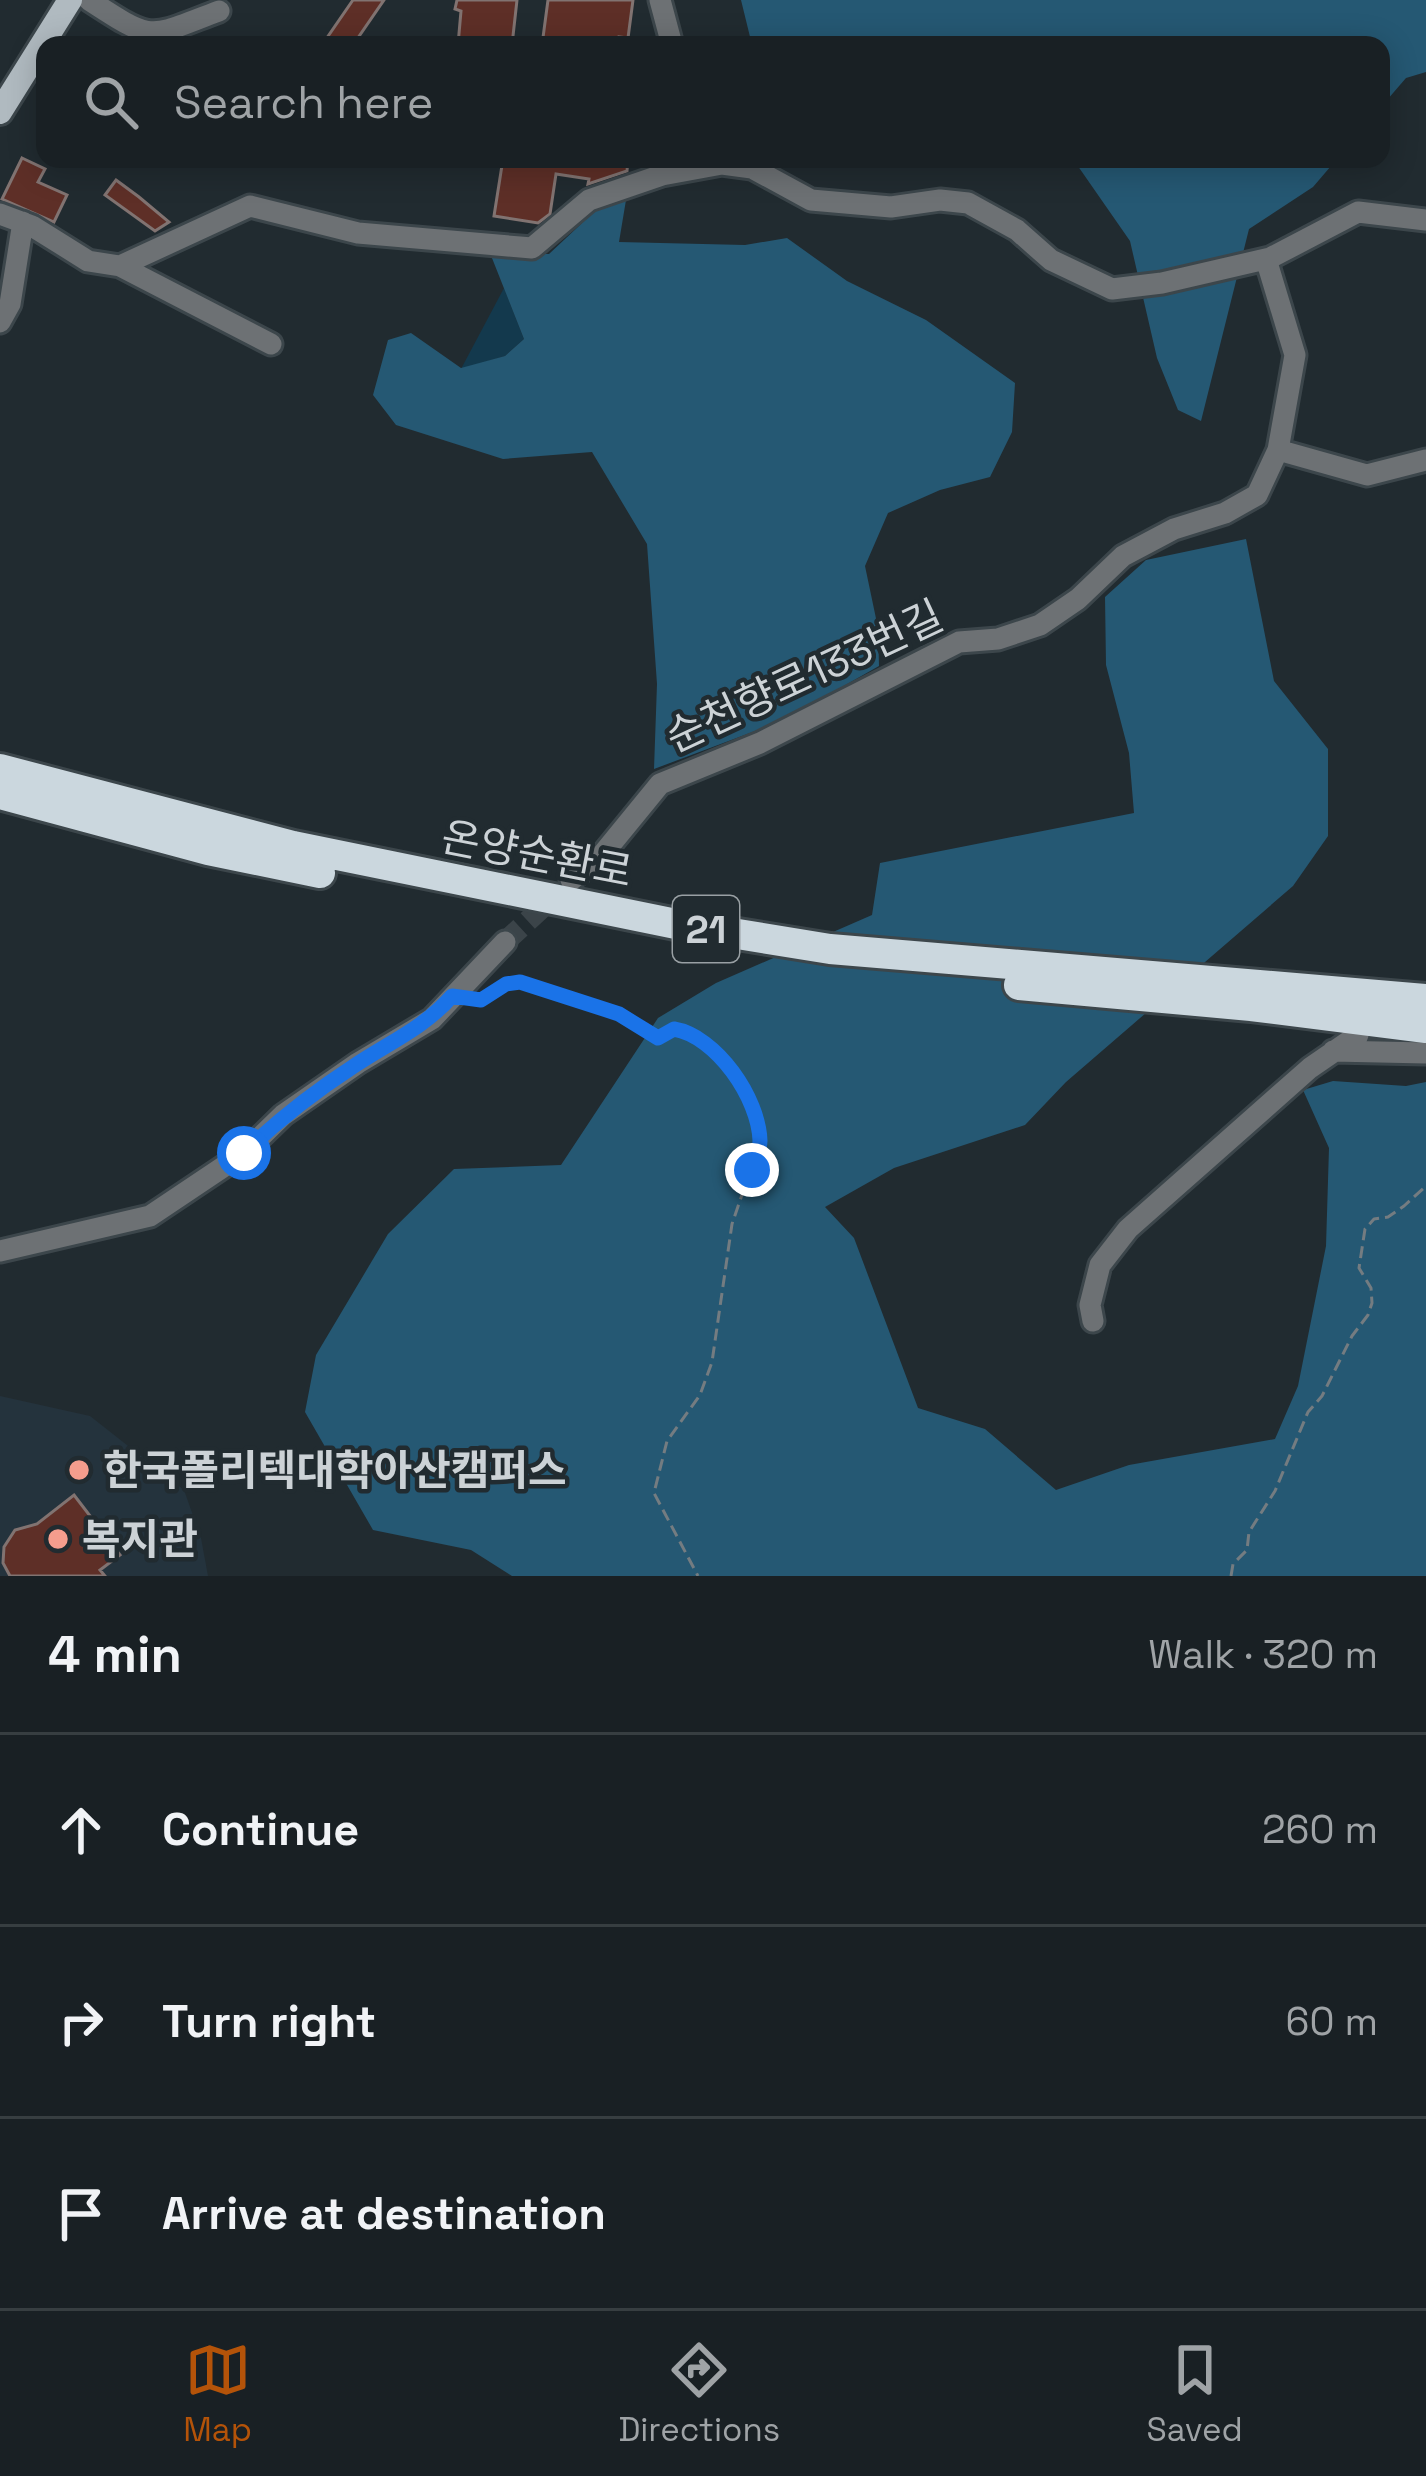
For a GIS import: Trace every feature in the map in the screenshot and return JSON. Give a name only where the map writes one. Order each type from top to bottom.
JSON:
[{"type":"highway","name":"온양순환로","points":[[0,769],[293,846],[698,928],[830,949],[1426,999]]},
{"type":"highway","name":"온양순환로","points":[[0,794],[208,850],[662,940],[849,966],[1426,1028]]},
{"type":"main road","points":[[48,36],[70,0]]},
{"type":"main road","points":[[0,112],[36,54]]},
{"type":"street","points":[[89,0],[141,32],[156,34],[219,11]]},
{"type":"street","points":[[660,0],[670,36]]},
{"type":"street","points":[[120,266],[250,206],[358,233],[532,248],[589,200],[662,175],[700,168]]},
{"type":"street","points":[[757,168],[811,200],[891,207],[940,200],[968,203],[1017,230],[1051,260],[1112,289],[1162,283],[1266,259],[1358,212],[1426,220]]},
{"type":"street","points":[[0,214],[23,222],[88,261],[120,266],[271,344]]},
{"type":"street","points":[[0,322],[10,304],[23,222]]},
{"type":"street","name":"순천향로133번길","points":[[571,880],[602,855],[660,784],[760,743],[959,642],[998,639],[1040,625],[1078,599],[1123,556],[1257,495],[1278,450],[1295,355],[1266,259]]},
{"type":"street","points":[[1278,450],[1367,475],[1426,460]]},
{"type":"street","points":[[0,1252],[150,1216],[244,1153],[302,1102],[432,1019],[506,942]]},
{"type":"street","points":[[1093,1321],[1090,1305],[1100,1264],[1128,1229],[1358,1035]]},
{"type":"street","points":[[1333,1052],[1426,1053]]},
{"type":"path","points":[[452,996],[481,1000],[506,984],[520,982],[619,1014],[658,1038],[674,1029],[689,1031],[718,1053],[752,1110],[760,1142],[732,1224],[712,1362],[700,1395],[667,1441],[654,1493],[698,1576]]},
{"type":"path","points":[[1231,1576],[1233,1564],[1247,1550],[1249,1532],[1275,1491],[1308,1412],[1322,1396],[1372,1303],[1368,1279],[1359,1268],[1365,1229],[1374,1219],[1388,1217],[1404,1206],[1426,1186]]},
{"type":"shaded area","points":[[741,0],[1426,0],[1426,72],[1406,78],[1390,97],[1390,36],[750,36]]},
{"type":"shaded area","points":[[1079,168],[1329,168],[1313,187],[1249,229],[1201,421],[1178,410],[1157,358],[1130,241]]},
{"type":"shaded area","points":[[626,200],[619,242],[745,245],[787,238],[847,281],[926,320],[1015,383],[1012,432],[990,477],[940,490],[888,513],[865,566],[878,628],[879,666],[782,721],[654,769],[657,684],[647,544],[592,452],[503,459],[396,425],[373,395],[388,340],[411,333],[461,368],[505,356],[524,339],[490,253],[549,254],[597,209]]},
{"type":"shaded area","points":[[504,288],[524,339],[505,356],[461,369]]},
{"type":"shaded area","points":[[1246,539],[1274,681],[1328,749],[1328,836],[1293,886],[1066,1082],[1025,1125],[894,1168],[825,1207],[854,1238],[918,1408],[985,1429],[1056,1490],[1129,1465],[1275,1439],[1298,1386],[1326,1246],[1329,1148],[1303,1090],[1333,1081],[1406,1086],[1426,1082],[1426,1576],[512,1576],[471,1550],[373,1530],[305,1412],[316,1355],[388,1234],[454,1169],[561,1165],[658,1018],[716,983],[872,915],[880,863],[1134,813],[1129,753],[1106,665],[1105,597],[1146,560]]},
{"type":"shaded area","name":"한국폴리텍대학아산캠퍼스","points":[[0,1396],[90,1416],[184,1490],[208,1576],[0,1576]]},
{"type":"building","points":[[353,0],[384,0],[359,36],[328,36]]},
{"type":"building","points":[[457,0],[517,0],[513,36],[459,36],[461,11],[455,9]]},
{"type":"building","points":[[548,0],[633,0],[628,36],[543,36]]},
{"type":"building","points":[[22,158],[45,169],[38,182],[67,195],[54,222],[2,199]]},
{"type":"building","points":[[502,168],[627,168],[588,184],[589,179],[556,174],[550,214],[538,223],[494,216]]},
{"type":"building","points":[[116,180],[169,222],[155,231],[105,195]]},
{"type":"building","name":"복지관","points":[[74,1495],[120,1555],[100,1570],[105,1576],[10,1576],[3,1563],[4,1547],[15,1530],[37,1524]]},
{"type":"tunnel","points":[[505,942],[558,893]]},
{"type":"place","name":"한국폴리텍대학아산캠퍼스","points":[[79,1470]]},
{"type":"place","name":"복지관","points":[[58,1539]]},
{"type":"route","points":[[244,1153],[283,1115],[432,1019],[452,996],[481,1000],[506,984],[520,982],[619,1014],[658,1038],[674,1029],[689,1031],[718,1053],[752,1110],[760,1142],[752,1170]]}]
